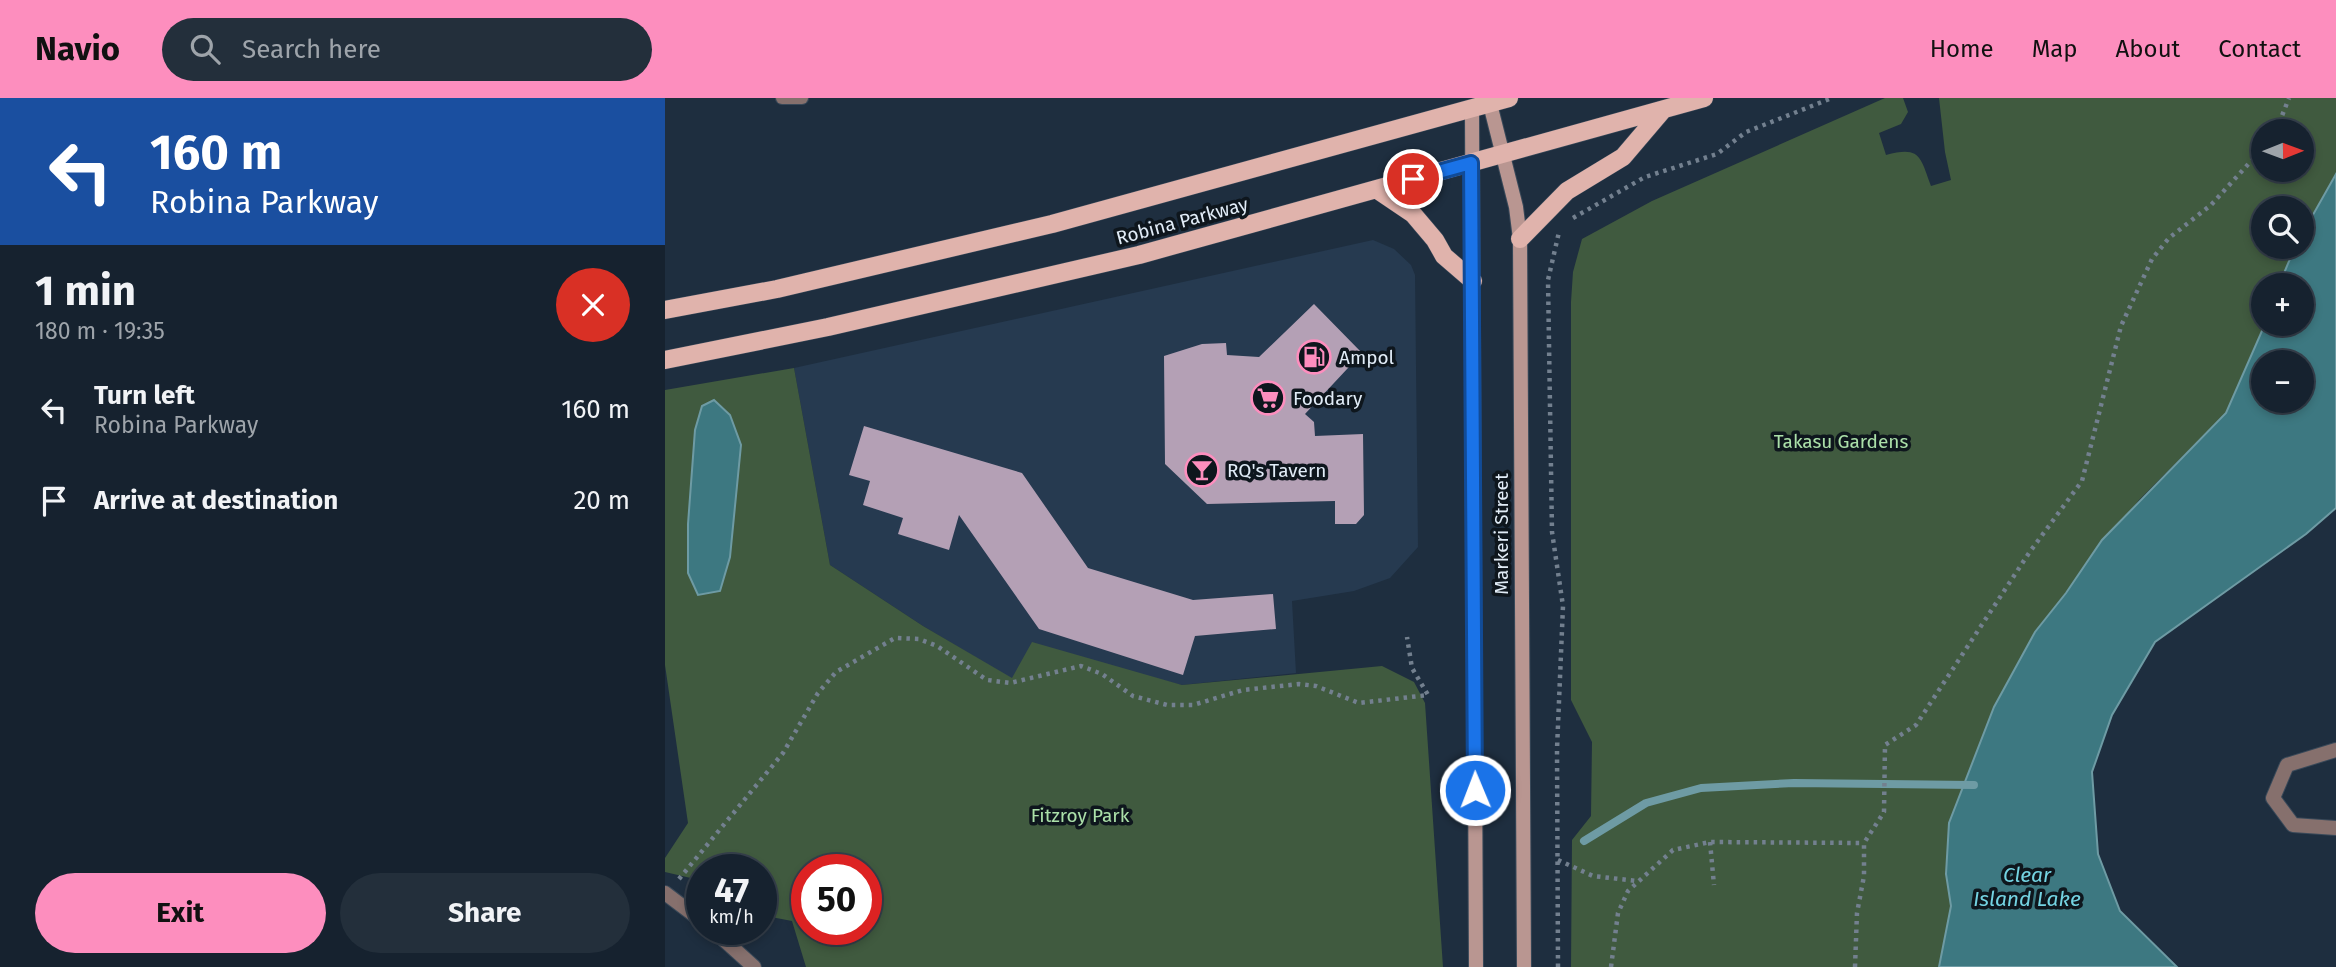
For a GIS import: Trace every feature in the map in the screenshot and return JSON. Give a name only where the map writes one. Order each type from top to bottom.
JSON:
[{"type":"main road","name":"Robina Parkway","points":[[665,310],[777,289],[1052,224],[1509,98]]},
{"type":"main road","name":"Robina Parkway","points":[[665,360],[828,327],[1139,256],[1704,98]]},
{"type":"main road","name":"Markeri Street","points":[[1490,104],[1516,207],[1520,239],[1524,967]]},
{"type":"main road","name":"Markeri Street","points":[[1472,110],[1476,967]]},
{"type":"main road","points":[[1520,239],[1567,191],[1622,157],[1663,110]]},
{"type":"main road","points":[[1376,189],[1413,214],[1430,233],[1444,256],[1473,281]]},
{"type":"street","points":[[2336,750],[2287,765],[2273,798],[2293,825],[2336,828]]},
{"type":"street","points":[[666,893],[686,909]]},
{"type":"street","points":[[730,945],[754,967]]},
{"type":"lane","points":[[782,98],[802,98]]},
{"type":"path","points":[[1558,967],[1557,749],[1563,606],[1552,532],[1548,281],[1554,245],[1566,223],[1633,184],[1717,153],[1746,131],[1832,98]]},
{"type":"path","points":[[2281,119],[2289,98]]},
{"type":"path","points":[[1855,967],[1857,913],[1864,876],[1864,843],[1884,812],[1885,745],[1916,725],[2029,552],[2082,481],[2120,326],[2152,259],[2169,238],[2211,205],[2251,161]]},
{"type":"path","points":[[666,893],[783,753],[818,693],[836,672],[895,638],[919,639],[937,646],[987,680],[1010,683],[1081,666],[1102,674],[1133,696],[1167,705],[1193,705],[1243,690],[1299,684],[1317,686],[1359,703],[1428,695],[1412,668],[1407,637]]},
{"type":"path","points":[[1611,967],[1618,913],[1629,891],[1673,850],[1710,842],[1864,843]]},
{"type":"path","points":[[1710,842],[1714,885]]},
{"type":"path","points":[[1558,860],[1593,876],[1637,881]]},
{"type":"shaded area","points":[[1373,240],[1394,249],[1411,265],[1415,275],[1418,547],[1390,578],[1354,591],[1292,601],[1296,673],[1182,685],[1150,677],[1012,679],[923,626],[830,565],[794,368]]},
{"type":"green space","name":"Takasu Gardens","points":[[1885,98],[1903,98],[1908,112],[1901,124],[1879,133],[1886,155],[1906,152],[1917,156],[1931,186],[1951,180],[1939,98],[2336,98],[2336,174],[2314,213],[2314,196],[2251,196],[2251,259],[2290,259],[2284,273],[2251,273],[2251,336],[2260,336],[2254,350],[2251,350],[2251,356],[2226,413],[2139,500],[2035,632],[1949,823],[1946,874],[1951,906],[1939,967],[1571,967],[1572,840],[1591,816],[1592,742],[1571,700],[1571,302],[1573,272],[1582,239],[1652,201]]},
{"type":"green space","name":"Fitzroy Park","points":[[794,368],[830,565],[923,626],[1012,678],[1032,642],[1182,685],[1382,666],[1414,682],[1425,703],[1443,967],[806,967],[799,945],[882,945],[882,854],[791,854],[791,921],[777,918],[777,854],[686,854],[686,877],[665,872],[665,858],[688,823],[665,665],[665,390]]},
{"type":"water","name":"Clear Island Lake","points":[[2336,174],[2336,508],[2306,534],[2155,642],[2112,715],[2092,772],[2098,854],[2120,911],[2177,967],[1939,967],[1951,906],[1946,874],[1949,823],[1994,707],[2035,632],[2102,540],[2226,413],[2251,356],[2251,413],[2314,413],[2314,350],[2254,350],[2260,336],[2314,336],[2314,273],[2284,273],[2290,259],[2314,259],[2314,213]]},
{"type":"water","points":[[714,400],[730,415],[741,445],[730,557],[720,591],[698,595],[688,573],[688,524],[695,430],[702,406]]},
{"type":"building","points":[[1314,304],[1362,353],[1305,414],[1314,422],[1315,436],[1363,434],[1364,515],[1356,524],[1335,524],[1335,501],[1207,504],[1165,464],[1164,356],[1202,344],[1226,343],[1227,355],[1259,357]]},
{"type":"building","points":[[864,426],[1022,473],[1088,568],[1193,600],[1273,594],[1276,629],[1195,636],[1183,675],[1039,629],[959,515],[949,550],[898,534],[903,518],[863,505],[870,481],[849,475]]},
{"type":"waterway","points":[[1584,841],[1646,803],[1701,788],[1794,783],[1974,785]]},
{"type":"place","name":"Ampol","points":[[1314,357]]},
{"type":"place","name":"Foodary","points":[[1268,398]]},
{"type":"place","name":"RQ's Tavern","points":[[1202,470]]},
{"type":"route","points":[[1413,179],[1471,163],[1475,790]]}]
